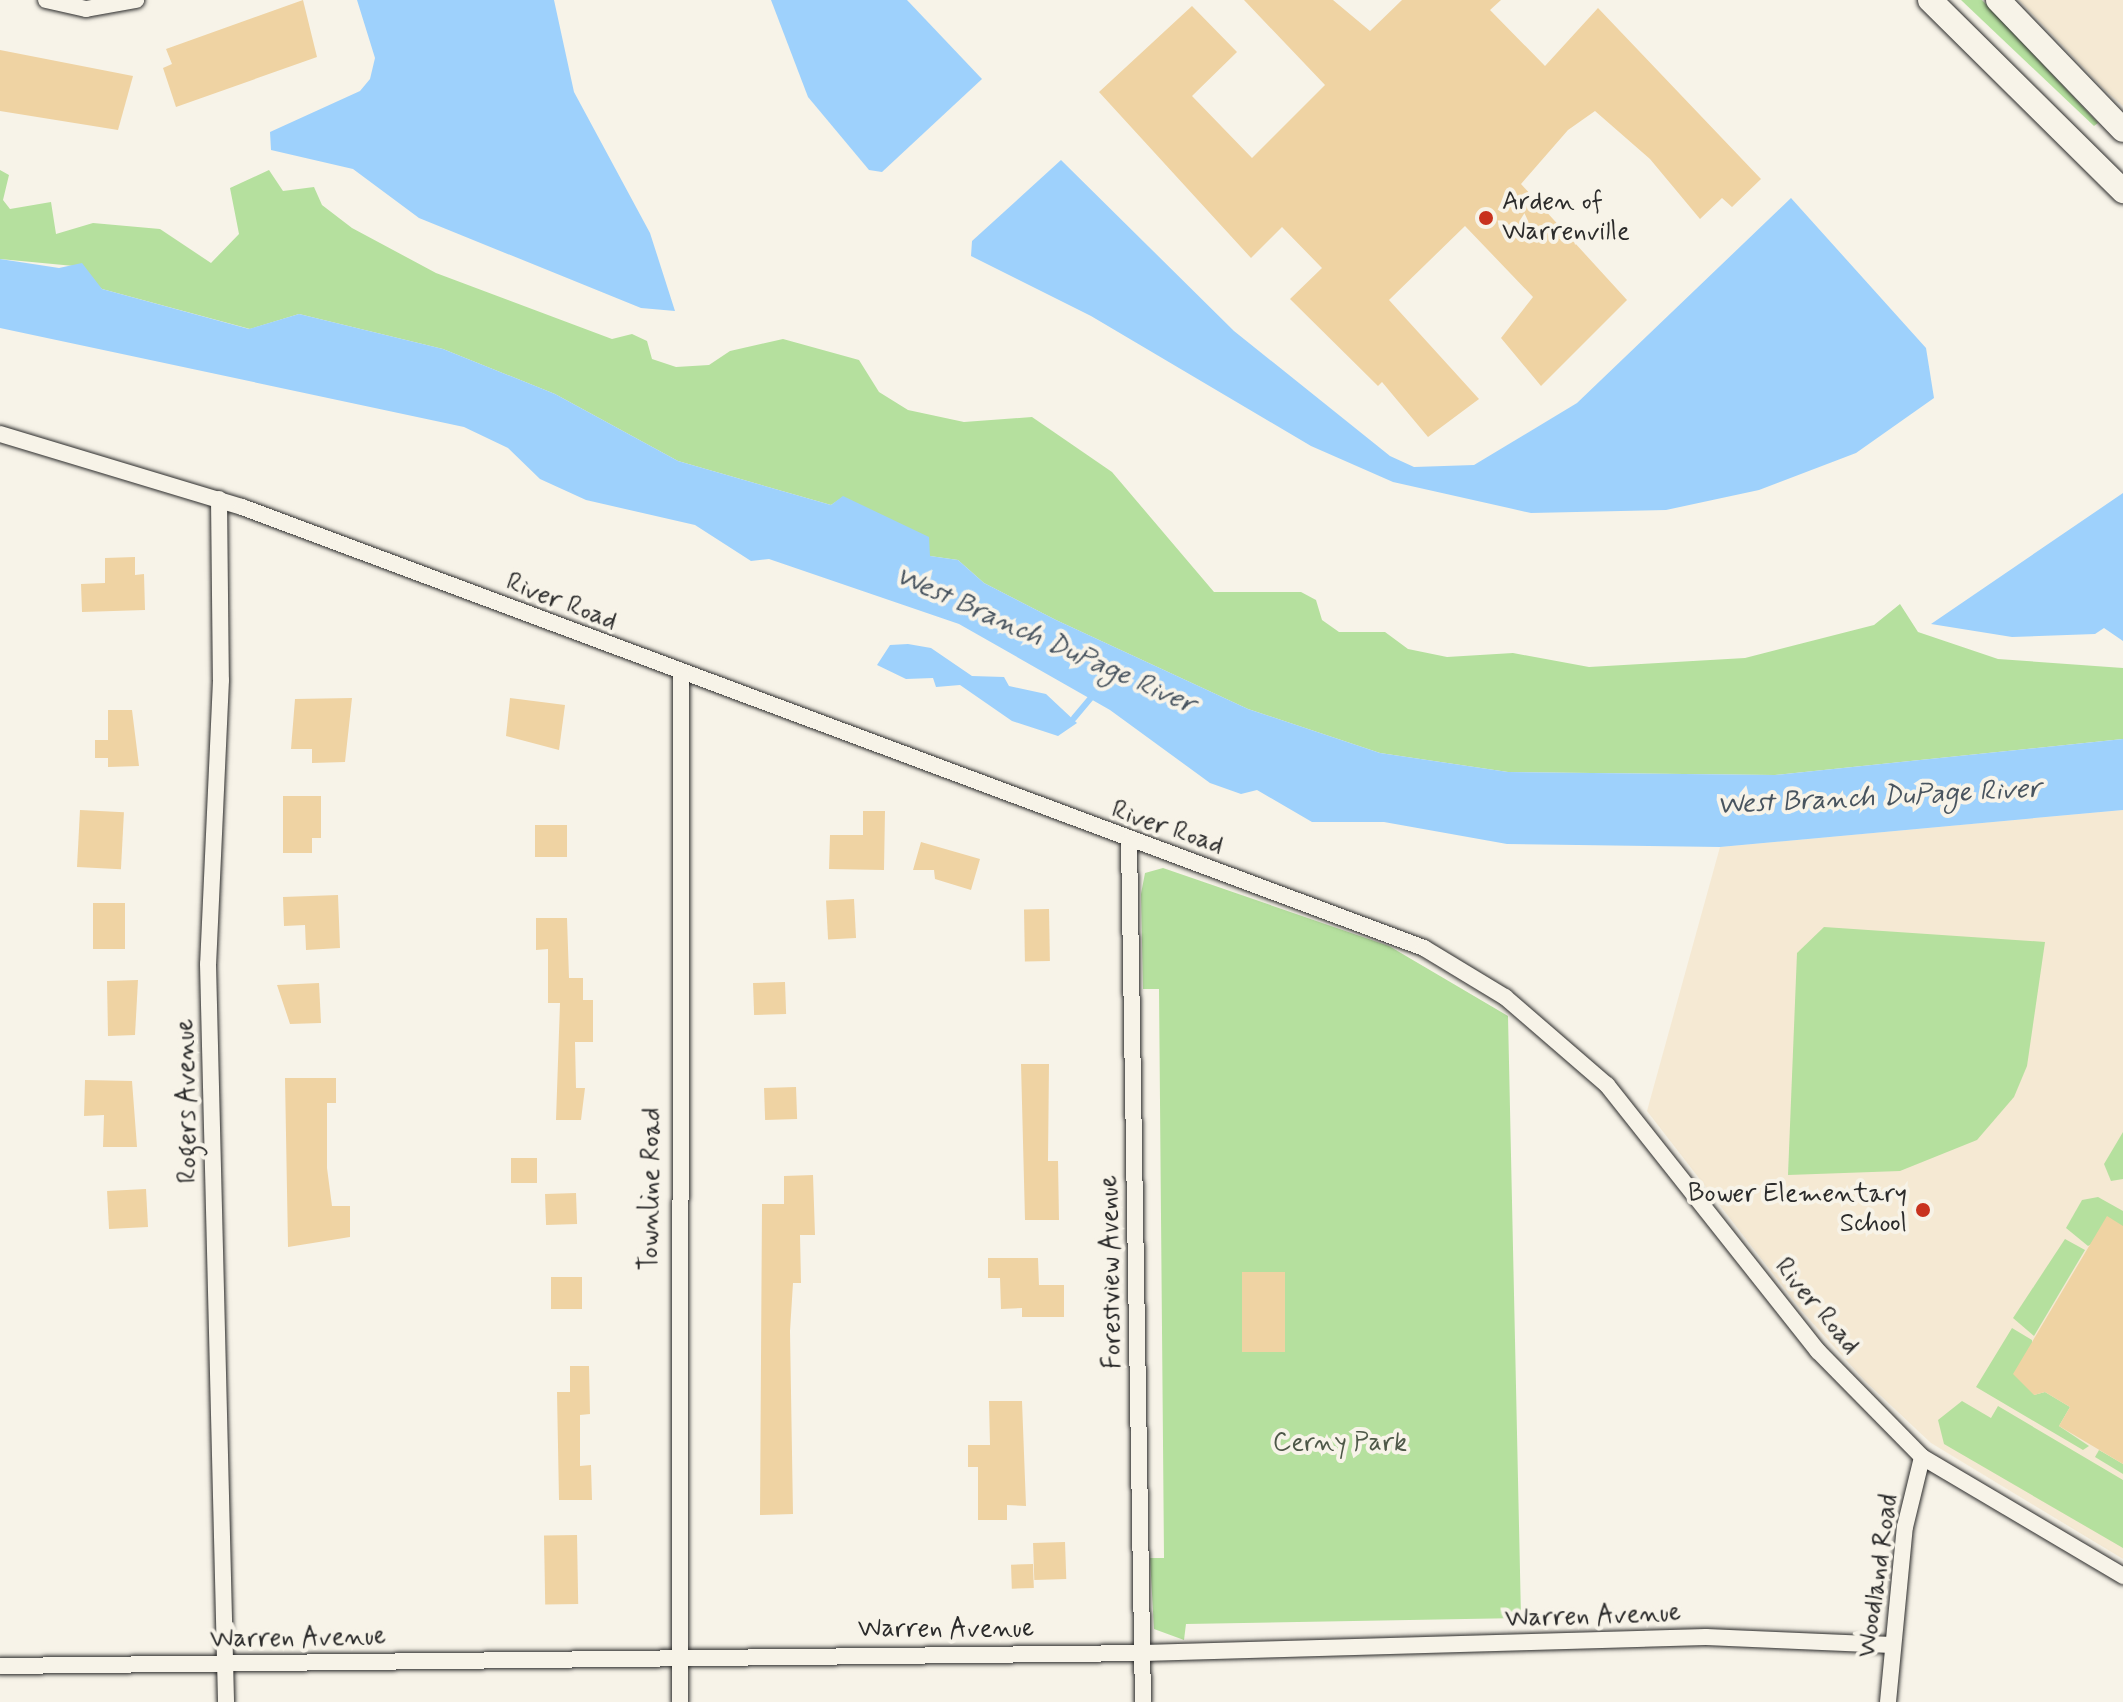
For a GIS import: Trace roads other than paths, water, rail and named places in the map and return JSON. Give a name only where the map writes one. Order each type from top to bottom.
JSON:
[{"type":"main road","points":[[1930,0],[2123,191]]},
{"type":"main road","points":[[1998,0],[2123,130]]},
{"type":"street","points":[[46,0],[86,9],[136,0]]},
{"type":"street","name":"River Road","points":[[0,434],[219,499],[681,676],[1129,841],[1366,923],[1473,976],[1536,1021],[1607,1085],[1818,1351],[1922,1457],[2123,1576]]},
{"type":"street","name":"Rogers Avenue","points":[[219,499],[221,680],[208,964],[226,1702]]},
{"type":"street","name":"Townline Road","points":[[680,1702],[681,676]]},
{"type":"street","name":"Forestview Avenue","points":[[1129,841],[1143,1702]]},
{"type":"street","name":"Woodland Road","points":[[1888,1702],[1905,1527],[1922,1457]]},
{"type":"street","name":"Warren Avenue","points":[[0,1666],[1143,1653],[1706,1637],[1892,1645]]},
{"type":"water","points":[[357,0],[554,0],[574,92],[650,233],[675,311],[641,308],[419,218],[353,169],[271,150],[270,132],[360,91],[370,79],[375,58]]},
{"type":"water","points":[[771,0],[907,0],[982,79],[882,172],[869,170],[808,97]]},
{"type":"water","points":[[1061,160],[1234,331],[1390,456],[1414,467],[1474,465],[1577,403],[1791,198],[1926,348],[1934,398],[1856,453],[1759,490],[1666,510],[1531,513],[1393,482],[1311,446],[1091,316],[971,256],[972,241]]},
{"type":"water","name":"West Branch DuPage River","points":[[0,259],[59,268],[82,263],[102,289],[249,329],[299,314],[443,349],[555,394],[678,461],[831,505],[843,496],[929,537],[930,556],[958,560],[984,583],[1056,620],[1248,709],[1380,753],[1508,772],[1775,775],[2123,739],[2123,810],[1720,847],[1507,844],[1384,822],[1312,822],[1257,790],[1241,794],[1210,783],[1110,710],[959,624],[769,559],[751,561],[695,525],[586,500],[540,479],[508,448],[464,427],[0,328]]},
{"type":"water","points":[[2123,493],[2123,641],[2104,628],[2095,634],[2012,637],[1931,624]]},
{"type":"water","points":[[890,645],[931,648],[972,676],[1004,677],[1009,686],[1046,694],[1077,723],[1058,736],[1012,721],[960,685],[936,687],[933,678],[906,679],[877,665]]},
{"type":"waterway","name":"West Branch DuPage River","points":[[1074,718],[1093,695]]},
{"type":"place","name":"Arden of Warrenville","points":[[1486,218]]},
{"type":"place","name":"Bower Elementary School","points":[[1923,1210]]},
{"type":"park label","name":"Cerny Park","points":[[1340,1444]]}]
